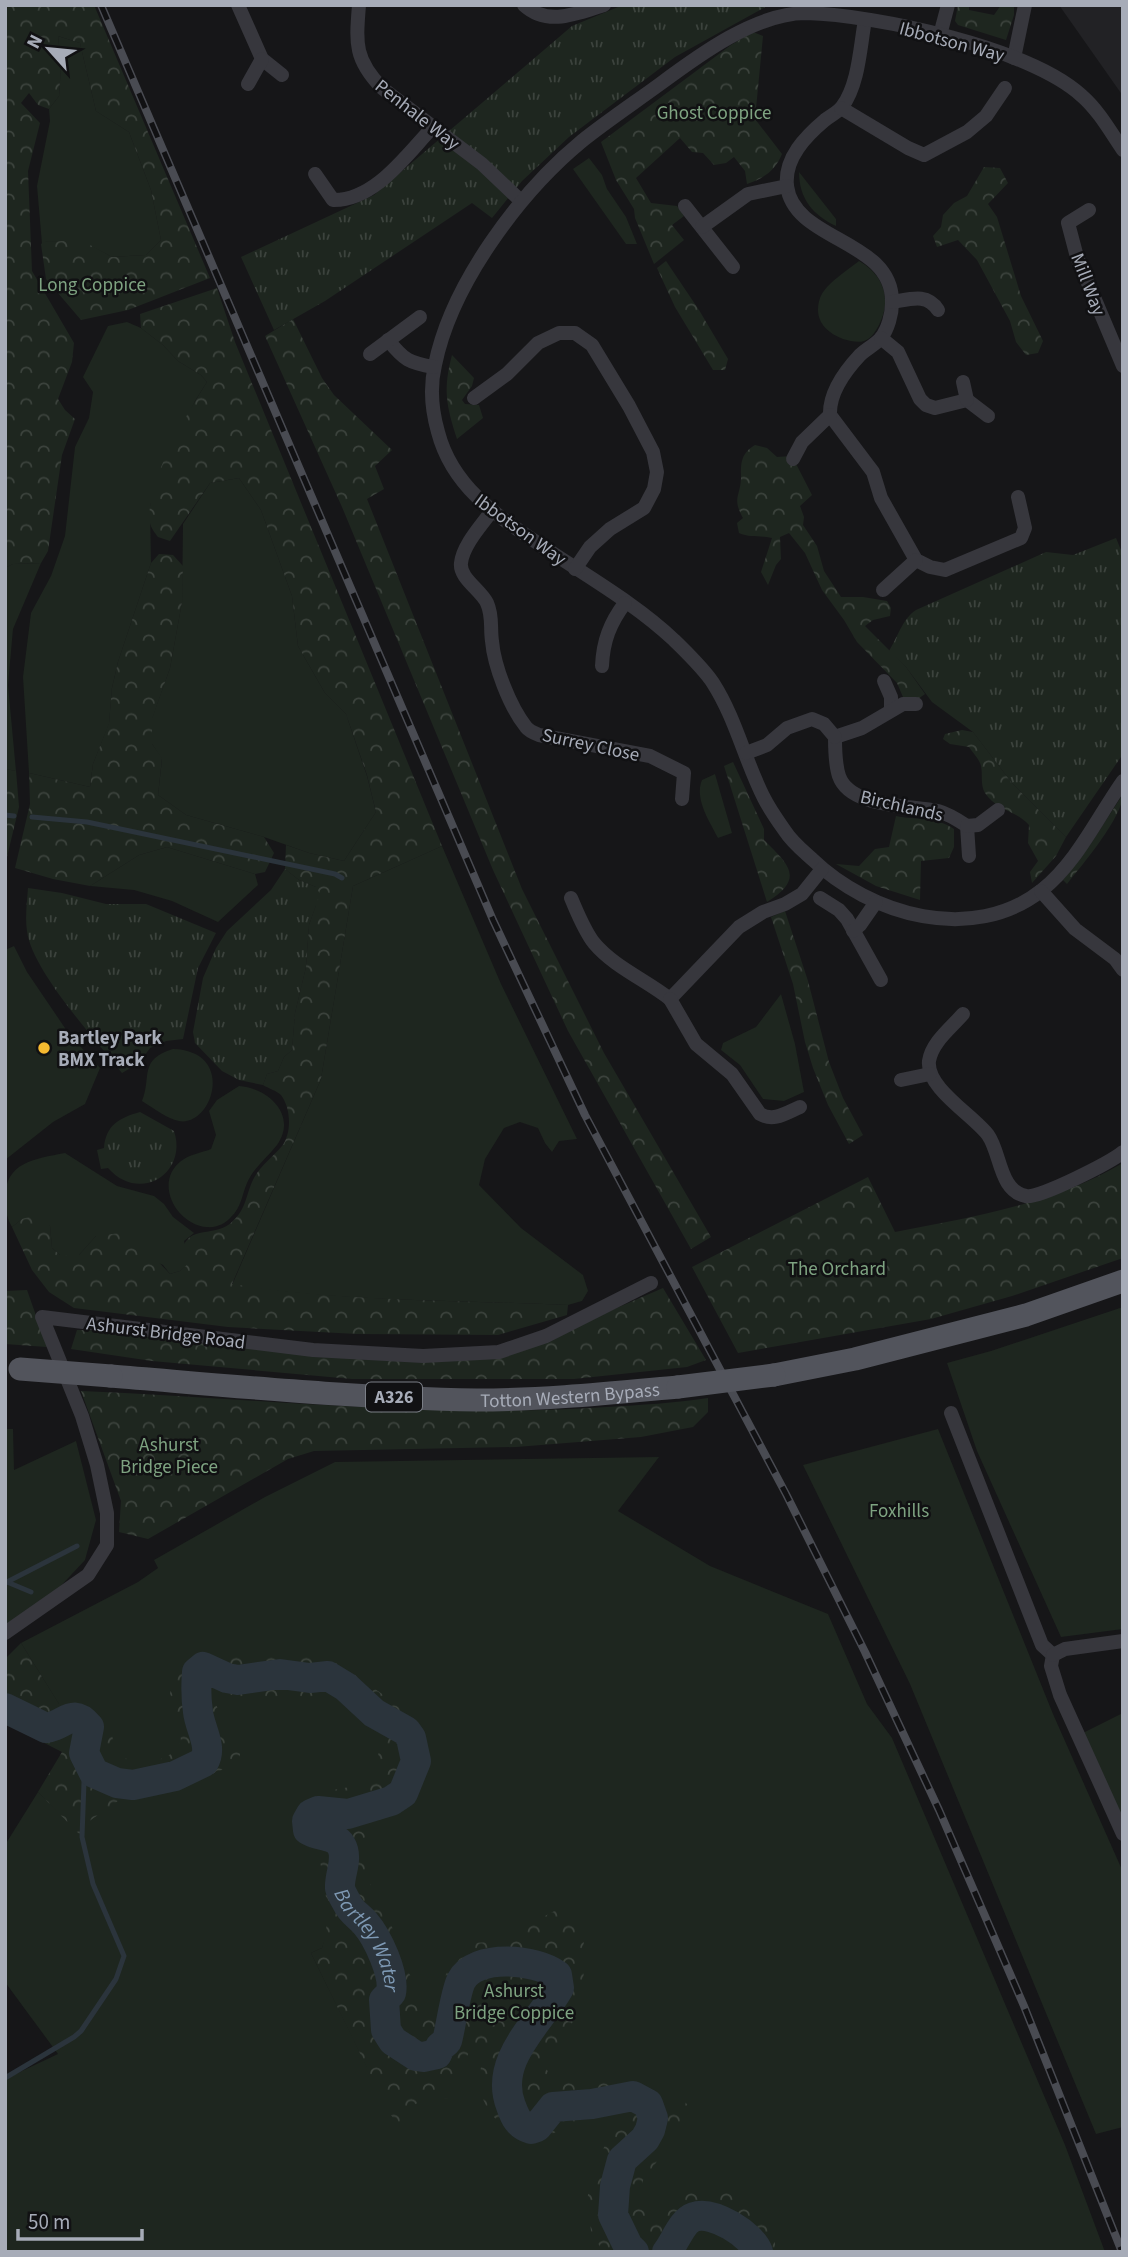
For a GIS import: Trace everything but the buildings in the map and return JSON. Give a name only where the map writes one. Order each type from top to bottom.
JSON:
[{"type":"main road","name":"Totton Western Bypass","points":[[13,1368],[363,1396],[479,1400],[567,1397],[774,1375],[855,1359],[1026,1315],[1123,1281]]},
{"type":"street","points":[[238,5],[262,59],[282,75]]},
{"type":"street","name":"Penhale Way","points":[[359,5],[358,55],[369,75],[382,88],[482,164],[521,201]]},
{"type":"street","points":[[524,5],[551,19],[604,5]]},
{"type":"street","points":[[940,35],[948,5]]},
{"type":"street","points":[[1014,58],[1025,5]]},
{"type":"street","name":"Ibbotson Way","points":[[1123,150],[1102,118],[1071,87],[1033,65],[1014,58],[940,35],[865,20],[806,13],[757,22],[682,68],[581,142],[521,201],[470,276],[447,325],[434,367],[432,398],[439,435],[454,470],[470,491],[491,512],[672,638],[711,680],[731,716],[763,796],[789,837],[822,869],[854,891],[876,902],[918,916],[958,920],[1007,910],[1041,891],[1072,858],[1123,781]]},
{"type":"street","points":[[865,20],[852,86],[841,108],[801,142],[791,162],[787,186],[794,203],[817,228],[862,252],[881,269],[893,302],[889,323],[881,338],[848,370],[834,393],[830,415],[873,472],[881,498],[916,560],[945,570],[1016,542],[1024,535],[1025,528],[1018,497]]},
{"type":"street","points":[[248,84],[262,59]]},
{"type":"street","points":[[841,108],[924,155],[967,132],[986,116],[1005,88]]},
{"type":"street","points":[[315,174],[333,200],[346,200],[377,184],[433,127]]},
{"type":"street","points":[[702,227],[748,194],[787,186]]},
{"type":"street","points":[[685,206],[733,267]]},
{"type":"street","name":"Mill Way","points":[[1089,210],[1068,223],[1077,257],[1123,366]]},
{"type":"street","points":[[893,302],[925,298],[932,301],[938,310]]},
{"type":"street","points":[[370,354],[420,317]]},
{"type":"street","points":[[474,398],[507,374],[538,343],[559,332],[575,333],[592,345],[629,406],[653,452],[657,472],[654,489],[644,509],[610,529],[590,547],[575,569]]},
{"type":"street","points":[[881,338],[898,352],[920,399],[926,405],[935,408],[967,400]]},
{"type":"street","points":[[388,340],[404,359],[414,364],[434,367]]},
{"type":"street","points":[[962,382],[967,400],[988,416]]},
{"type":"street","points":[[793,459],[802,442],[830,415]]},
{"type":"street","name":"Surrey Close","points":[[491,512],[465,551],[460,565],[464,575],[486,601],[491,615],[492,642],[499,670],[512,703],[527,729],[539,735],[650,756],[687,769],[682,799]]},
{"type":"street","points":[[883,590],[916,560]]},
{"type":"street","points":[[602,666],[603,646],[608,628],[625,603]]},
{"type":"street","points":[[884,681],[891,697],[891,710]]},
{"type":"street","points":[[746,753],[768,745],[787,728],[812,719],[824,724],[835,737],[862,728],[903,704],[916,704]]},
{"type":"street","name":"Birchlands","points":[[835,737],[838,776],[853,794],[881,803],[939,811],[967,826],[978,825],[998,810]]},
{"type":"street","name":"Birchlands","points":[[967,826],[969,856]]},
{"type":"street","points":[[670,999],[739,926],[802,894],[822,869]]},
{"type":"street","points":[[1041,891],[1075,929],[1122,966]]},
{"type":"street","points":[[570,898],[584,928],[595,943],[612,960],[670,999],[696,1044],[732,1074],[763,1116],[775,1118],[800,1107]]},
{"type":"street","points":[[820,898],[839,910],[880,981]]},
{"type":"street","points":[[853,931],[860,926],[876,902]]},
{"type":"street","points":[[963,1014],[933,1051],[929,1061],[930,1074],[940,1088],[987,1133],[1007,1182],[1014,1190],[1031,1197],[1043,1193],[1123,1152]]},
{"type":"street","points":[[901,1080],[930,1074]]},
{"type":"street","name":"Ashurst Bridge Road","points":[[5,1633],[88,1575],[107,1545],[107,1513],[97,1465],[82,1416],[42,1317],[313,1350],[422,1356],[499,1352],[546,1336],[651,1283]]},
{"type":"street","points":[[951,1413],[1042,1645],[1053,1655]]},
{"type":"street","points":[[1053,1655],[1065,1649],[1123,1641]]},
{"type":"street","points":[[1053,1655],[1051,1665],[1060,1695],[1123,1834]]},
{"type":"shaded area","points":[[1059,5],[1123,5],[1123,96]]},
{"type":"green space","name":"Long Coppice","points":[[5,5],[94,5],[210,278],[128,310],[81,320],[46,279],[41,244],[44,242],[81,240],[112,257],[146,255],[161,240],[151,190],[129,132],[96,111],[80,43],[58,36],[61,65],[59,96],[49,109],[38,105],[29,93],[21,103],[40,123],[28,171],[32,271],[74,343],[72,362],[58,399],[75,419],[62,455],[48,551],[41,563],[13,564],[5,568]]},
{"type":"green space","points":[[623,5],[769,5],[675,57],[569,137],[522,181],[492,218],[472,203],[325,301],[274,330],[241,257],[374,195],[572,26]]},
{"type":"green space","points":[[958,5],[969,5],[969,10],[994,15],[1001,5],[1014,5],[1014,15],[1006,40],[958,25],[955,21]]},
{"type":"green space","name":"Ghost Coppice","points":[[753,32],[763,36],[755,119],[782,154],[768,173],[747,184],[745,171],[734,157],[726,163],[714,165],[703,153],[692,152],[680,138],[636,178],[651,203],[677,206],[684,216],[672,225],[684,240],[654,264],[635,218],[634,209],[616,180],[601,142],[731,45]]},
{"type":"green space","points":[[58,36],[80,43],[96,111],[129,132],[151,190],[161,240],[146,255],[112,257],[81,241],[42,244],[37,186],[50,121],[49,109],[59,96],[61,65]]},
{"type":"green space","points":[[589,158],[626,217],[637,244],[626,244],[573,169]]},
{"type":"green space","points":[[984,167],[1000,168],[1008,183],[988,204],[997,217],[1021,296],[1043,341],[1038,353],[1026,355],[1016,342],[1010,321],[977,260],[958,240],[937,247],[933,236],[941,227],[943,215],[954,203],[967,196]]},
{"type":"green space","points":[[799,172],[836,219],[836,226],[821,217],[809,205],[802,190]]},
{"type":"green space","points":[[666,261],[728,359],[725,370],[713,370],[675,307],[657,268]]},
{"type":"green space","points":[[859,261],[880,281],[885,306],[878,328],[869,338],[859,342],[831,333],[819,318],[818,306],[827,288]]},
{"type":"green space","points":[[217,288],[235,342],[442,846],[353,886],[321,1079],[232,1284],[358,1297],[568,1305],[567,1315],[498,1335],[357,1334],[228,1327],[74,1308],[49,1292],[32,1270],[12,1227],[22,1219],[36,1215],[50,1226],[52,1248],[60,1255],[79,1255],[96,1236],[120,1233],[148,1251],[170,1274],[180,1271],[189,1263],[182,1251],[190,1237],[226,1226],[238,1216],[254,1178],[282,1146],[289,1128],[284,1100],[263,1085],[267,1074],[278,1071],[284,1057],[292,1050],[295,1013],[306,967],[309,925],[316,905],[316,887],[299,880],[285,869],[286,845],[344,861],[376,812],[367,775],[346,714],[325,693],[298,646],[292,596],[261,510],[239,478],[210,483],[170,541],[158,537],[151,525],[150,507],[160,470],[207,382],[201,375],[178,361],[141,328],[140,314]]},
{"type":"green space","points":[[293,319],[322,378],[334,395],[392,450],[375,466],[384,489],[367,499],[522,889],[604,1053],[711,1237],[691,1249],[568,1031],[493,870],[342,507],[265,336]]},
{"type":"green space","points":[[127,322],[141,328],[178,361],[201,375],[207,382],[160,473],[150,506],[151,563],[118,662],[112,688],[109,724],[93,764],[90,787],[29,773],[23,677],[31,613],[51,576],[65,536],[75,447],[89,418],[93,392],[83,377],[108,326]]},
{"type":"green space","points":[[452,355],[474,378],[462,400],[465,404],[479,405],[483,418],[457,439],[447,397],[447,378]]},
{"type":"green space","points":[[755,445],[767,448],[777,457],[792,456],[812,495],[800,506],[804,517],[803,525],[817,546],[824,571],[841,597],[887,601],[891,608],[890,616],[873,620],[865,626],[906,667],[925,694],[915,701],[903,697],[897,683],[857,642],[822,590],[805,553],[789,533],[780,537],[781,559],[768,585],[761,572],[772,538],[739,533],[737,523],[743,518],[737,502],[742,460],[746,452]]},
{"type":"green space","points":[[239,478],[261,510],[292,596],[298,646],[325,693],[346,714],[367,776],[376,812],[344,861],[309,853],[186,815],[158,795],[162,759],[152,744],[152,718],[170,668],[182,602],[183,524],[210,483]]},
{"type":"green space","points":[[1116,538],[1123,555],[1123,754],[1066,837],[1012,783],[973,732],[932,702],[906,667],[889,651],[904,623],[916,610],[1046,552],[1073,555]]},
{"type":"green space","points":[[159,554],[173,555],[183,566],[182,602],[170,668],[152,719],[152,744],[162,758],[158,795],[186,815],[264,837],[274,853],[265,872],[255,874],[167,847],[139,855],[90,886],[15,868],[30,804],[29,773],[90,787],[93,764],[109,723],[112,688],[118,662],[151,563]]},
{"type":"green space","points":[[41,563],[13,629],[8,685],[16,771],[5,769],[5,568],[13,564]]},
{"type":"green space","points":[[962,730],[973,732],[1012,783],[1066,837],[1056,856],[1032,883],[1030,872],[1038,861],[1028,843],[1029,825],[1019,816],[995,803],[985,793],[982,769],[969,747],[950,744],[943,739],[945,734]]},
{"type":"green space","points":[[733,762],[764,829],[764,840],[780,856],[789,871],[790,878],[786,886],[767,902],[724,766]]},
{"type":"green space","points":[[5,769],[16,771],[19,807],[5,865]]},
{"type":"green space","points":[[715,774],[732,833],[718,838],[704,810],[700,795],[702,780]]},
{"type":"green space","points":[[1123,794],[1109,828],[1067,884],[1063,880],[1090,845]]},
{"type":"green space","points":[[896,816],[934,821],[954,829],[954,847],[949,858],[921,861],[920,900],[876,886],[836,864],[859,866],[875,849],[889,847]]},
{"type":"green space","points":[[442,846],[501,984],[577,1139],[559,1141],[552,1152],[538,1128],[520,1122],[504,1128],[485,1159],[479,1185],[521,1228],[583,1275],[588,1291],[582,1301],[568,1305],[316,1295],[232,1285],[321,1079],[353,886]]},
{"type":"green space","points":[[167,847],[255,874],[258,885],[218,922],[172,901],[134,890],[90,886],[139,855]]},
{"type":"green space","points":[[285,869],[299,880],[316,887],[320,894],[309,925],[306,967],[295,1013],[292,1050],[284,1057],[278,1071],[267,1074],[263,1085],[239,1080],[222,1071],[195,1043],[193,1032],[203,978],[216,948],[227,931],[271,890]]},
{"type":"green space","points":[[28,888],[106,904],[146,904],[216,933],[198,968],[183,1039],[166,1041],[150,1048],[139,1063],[122,1073],[67,1005],[40,965],[27,931]]},
{"type":"green space","points":[[785,911],[808,981],[829,1062],[843,1098],[863,1135],[849,1144],[828,1105],[805,1042],[793,984],[771,917]]},
{"type":"green space","name":"Bartley Park BMX Track","points":[[14,946],[27,972],[69,1034],[100,1068],[85,1104],[53,1122],[5,1160],[5,950]]},
{"type":"green space","points":[[781,994],[795,1044],[804,1092],[784,1101],[763,1099],[740,1065],[721,1050],[723,1043],[756,1027]]},
{"type":"green space","points":[[173,1049],[194,1053],[206,1063],[212,1076],[208,1104],[199,1115],[188,1121],[175,1120],[142,1101],[150,1064],[162,1053]]},
{"type":"green space","points":[[239,1086],[260,1092],[277,1105],[284,1123],[283,1134],[250,1177],[231,1217],[223,1224],[207,1227],[186,1219],[178,1211],[172,1202],[169,1180],[181,1161],[211,1149],[216,1135],[209,1111],[217,1100]]},
{"type":"green space","points":[[140,1112],[174,1131],[176,1146],[174,1160],[168,1171],[147,1183],[134,1183],[121,1178],[108,1168],[101,1169],[97,1150],[104,1148],[105,1140],[115,1124]]},
{"type":"green space","points":[[65,1153],[117,1186],[154,1196],[164,1204],[173,1217],[194,1233],[184,1241],[190,1263],[180,1271],[170,1274],[163,1265],[96,1236],[79,1255],[60,1255],[52,1248],[50,1226],[22,1219],[12,1227],[5,1203],[10,1177],[23,1164],[32,1160]]},
{"type":"green space","name":"The Orchard","points":[[1123,1163],[1123,1258],[1012,1296],[931,1319],[738,1353],[692,1267],[868,1177],[895,1232],[1041,1199]]},
{"type":"green space","points":[[663,1288],[706,1360],[687,1367],[574,1379],[352,1379],[152,1361],[71,1349],[77,1330],[151,1331],[501,1358]]},
{"type":"green space","points":[[27,1290],[47,1347],[5,1344],[5,1291]]},
{"type":"green space","points":[[1123,1307],[1123,1629],[1061,1637],[977,1451],[947,1363]]},
{"type":"green space","name":"Ashurst Bridge Piece","points":[[81,1391],[476,1411],[607,1407],[708,1398],[708,1412],[693,1427],[641,1437],[516,1447],[314,1451],[288,1459],[148,1539],[119,1532],[121,1501]]},
{"type":"green space","points":[[5,1429],[13,1429],[14,1470],[76,1441],[96,1520],[85,1560],[56,1591],[5,1633]]},
{"type":"green space","name":"Foxhills","points":[[938,1429],[1053,1714],[1123,1872],[1123,2127],[1096,2134],[910,1684],[803,1465]]},
{"type":"green space","points":[[659,1457],[618,1511],[710,1566],[828,1614],[867,1704],[892,1738],[1065,2145],[1105,2252],[5,2252],[5,2079],[58,2054],[5,1982],[5,1845],[38,1792],[82,1835],[75,1730],[21,1643],[138,1582],[158,1568],[154,1560],[265,1497],[335,1462]],"holes":[[[328,1931],[389,2111],[311,1953],[322,1948]]]},
{"type":"green space","name":"Ashurst Bridge Coppice","points":[[21,1643],[59,1704],[86,1709],[103,1720],[110,1730],[119,1758],[155,1762],[175,1752],[181,1741],[178,1717],[170,1694],[172,1680],[189,1653],[215,1651],[324,1657],[345,1668],[405,1710],[428,1746],[423,1784],[410,1804],[371,1824],[364,1839],[365,1861],[369,1882],[394,1931],[401,1959],[424,2000],[436,2001],[451,1961],[470,1943],[513,1941],[539,1919],[568,1904],[581,1919],[583,1926],[582,2002],[575,2019],[548,2059],[545,2068],[558,2082],[627,2081],[659,2086],[688,2105],[677,2135],[643,2180],[640,2204],[659,2205],[702,2186],[721,2185],[764,2215],[774,2235],[776,2252],[726,2252],[719,2234],[703,2227],[683,2252],[603,2252],[591,2231],[587,2200],[592,2174],[600,2154],[618,2124],[607,2111],[568,2125],[540,2141],[524,2142],[491,2114],[483,2100],[480,2086],[481,2051],[472,2047],[450,2098],[421,2101],[412,2106],[405,2131],[389,2113],[311,1953],[322,1948],[325,1937],[325,1889],[318,1853],[304,1844],[291,1819],[303,1799],[327,1791],[361,1785],[376,1766],[380,1746],[358,1718],[336,1707],[299,1699],[238,1697],[220,1691],[216,1705],[241,1750],[238,1763],[174,1790],[122,1798],[81,1827],[82,1837],[38,1792],[62,1752],[5,1723],[5,1659]]},
{"type":"green space","points":[[1123,1713],[1123,1834],[1077,1736]]},
{"type":"waterway","points":[[5,815],[14,816]]},
{"type":"waterway","points":[[32,817],[87,822],[335,874],[342,878]]},
{"type":"waterway","points":[[5,1583],[77,1546]]},
{"type":"waterway","points":[[7,1582],[31,1592]]},
{"type":"waterway","name":"Bartley Water","points":[[5,1708],[46,1728],[73,1718],[83,1721],[89,1727],[84,1753],[94,1773],[117,1783],[133,1785],[175,1776],[204,1762],[207,1744],[199,1718],[196,1692],[197,1672],[203,1667],[238,1680],[280,1674],[310,1678],[328,1676],[346,1687],[374,1713],[406,1731],[411,1738],[416,1761],[403,1793],[391,1801],[348,1814],[318,1811],[311,1814],[307,1821],[308,1830],[335,1839],[341,1845],[344,1856],[341,1892],[351,1909],[370,1930],[384,1957],[392,1985],[391,1993],[384,2000],[386,2030],[393,2041],[416,2056],[437,2054],[447,2041],[459,1987],[468,1972],[492,1963],[521,1962],[557,1975],[559,1988],[513,2058],[507,2089],[511,2106],[518,2120],[531,2129],[537,2127],[553,2107],[592,2104],[633,2096],[648,2104],[653,2118],[650,2130],[645,2139],[622,2160],[615,2186],[613,2215],[628,2246],[634,2252]]},
{"type":"waterway","points":[[5,2078],[81,2031],[116,1979],[124,1956],[93,1884],[82,1837],[85,1755]]},
{"type":"waterway","name":"Bartley Water","points":[[667,2252],[686,2223],[694,2217],[702,2216],[731,2226],[748,2238],[758,2252]]},
{"type":"railway","points":[[101,5],[493,920],[585,1115],[786,1494],[865,1652],[939,1810],[1024,2006],[1122,2252]]},
{"type":"place","name":"Bartley Park BMX Track","points":[[44,1048]]}]
